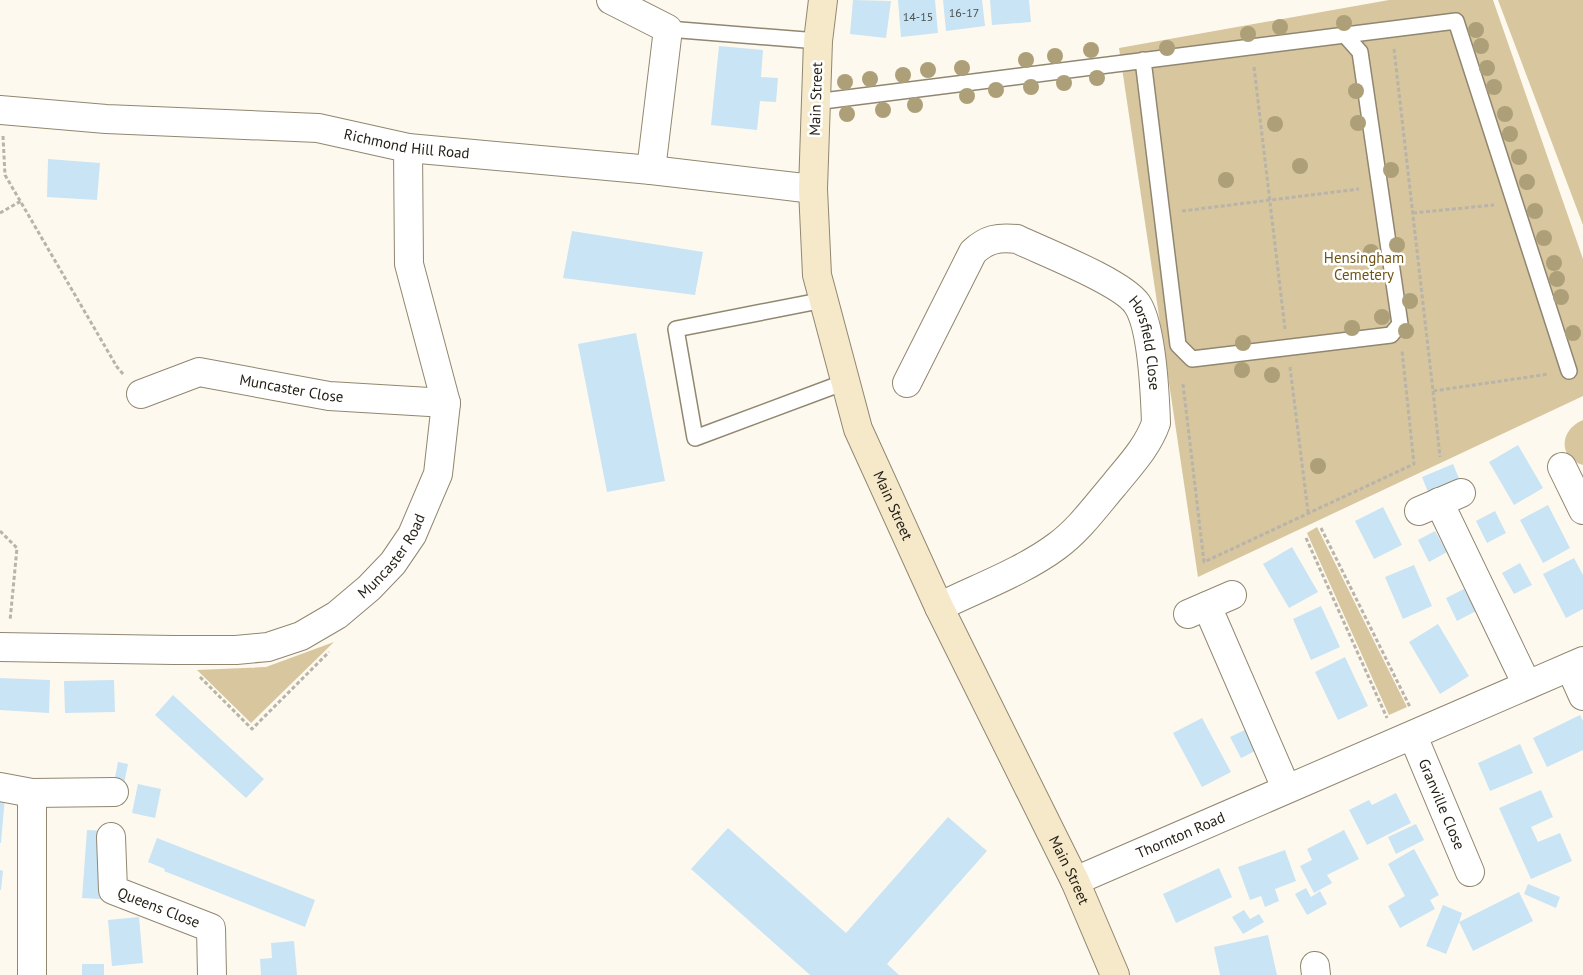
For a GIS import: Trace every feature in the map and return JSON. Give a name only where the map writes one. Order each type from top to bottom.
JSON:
[{"type":"main road","name":"Main Street","points":[[823,0],[818,41],[813,189],[817,275],[858,429],[938,607],[1075,881],[1115,975]]},
{"type":"street","points":[[611,0],[668,29],[651,170]]},
{"type":"street","name":"Richmond Hill Road","points":[[0,110],[106,119],[318,128],[408,148],[651,170],[813,189]]},
{"type":"street","name":"Muncaster Road","points":[[4,647],[236,650],[268,646],[301,636],[337,615],[369,588],[393,563],[412,535],[438,474],[446,402],[409,264],[408,148]]},
{"type":"street","name":"Horsfield Close","points":[[907,383],[973,252],[985,241],[1001,238],[1017,239],[1114,285],[1136,303],[1144,319],[1156,423],[1151,438],[1140,455],[1076,529],[1057,546],[1033,561],[938,607]]},
{"type":"street","name":"Muncaster Close","points":[[141,394],[199,372],[329,396],[446,402]]},
{"type":"street","points":[[1440,502],[1527,685]]},
{"type":"street","points":[[1232,595],[1198,610],[1286,788]]},
{"type":"street","points":[[1576,664],[1583,696]]},
{"type":"street","name":"Thornton Road","points":[[1075,881],[1576,664]]},
{"type":"street","name":"Granville Close","points":[[1411,736],[1470,872]]},
{"type":"street","points":[[0,788],[32,793],[114,792]]},
{"type":"street","points":[[32,793],[32,975]]},
{"type":"street","name":"Queens Close","points":[[111,837],[113,890],[211,928],[212,975]]},
{"type":"lane","points":[[816,102],[1456,20],[1569,371]]},
{"type":"lane","points":[[668,29],[818,41]]},
{"type":"lane","points":[[1143,60],[1178,345],[1192,360],[1391,335],[1400,324],[1360,52],[1344,34]]},
{"type":"lane","points":[[824,300],[676,329],[695,438],[845,382]]},
{"type":"path","points":[[1392,29],[1440,457]]},
{"type":"path","points":[[1252,46],[1308,512]]},
{"type":"path","points":[[0,110],[5,175],[117,368],[141,394]]},
{"type":"path","points":[[1162,213],[1380,186]]},
{"type":"path","points":[[0,212],[20,201]]},
{"type":"path","points":[[1413,213],[1515,202]]},
{"type":"path","points":[[1178,345],[1204,562],[1414,464],[1400,324]]},
{"type":"path","points":[[1433,392],[1569,371]]},
{"type":"path","points":[[1321,528],[1411,736]]},
{"type":"path","points":[[0,531],[17,548],[4,647]]},
{"type":"path","points":[[1306,538],[1411,736]]},
{"type":"path","points":[[173,650],[252,729],[341,640],[337,615]]},
{"type":"green space","name":"Hensingham Cemetery","points":[[1389,0],[1493,0],[1583,259],[1583,396],[1198,577],[1119,48]]},
{"type":"green space","points":[[1498,0],[1583,0],[1583,225]]},
{"type":"green space","points":[[1583,420],[1583,465],[1569,456],[1565,443],[1566,436],[1570,430],[1575,424]]},
{"type":"green space","points":[[1317,527],[1407,707],[1389,715],[1307,533]]},
{"type":"green space","points":[[334,642],[251,723],[197,670],[266,667]]},
{"type":"building","points":[[853,0],[891,1],[886,38],[850,34]]},
{"type":"building","points":[[898,0],[935,0],[938,33],[901,37]]},
{"type":"building","points":[[943,0],[982,0],[985,26],[946,31]]},
{"type":"building","points":[[990,0],[1029,0],[1031,22],[992,25]]},
{"type":"building","points":[[719,46],[763,50],[761,77],[778,78],[776,102],[760,101],[757,130],[711,125]]},
{"type":"building","points":[[48,159],[100,163],[97,200],[47,197]]},
{"type":"building","points":[[572,231],[703,252],[695,295],[563,278]]},
{"type":"building","points":[[636,333],[665,481],[607,492],[578,344]]},
{"type":"building","points":[[1518,445],[1543,488],[1514,505],[1489,462]]},
{"type":"building","points":[[1453,464],[1461,483],[1430,497],[1422,477]]},
{"type":"building","points":[[1548,505],[1570,548],[1543,563],[1520,520]]},
{"type":"building","points":[[1383,507],[1402,545],[1374,559],[1355,521]]},
{"type":"building","points":[[1495,511],[1506,533],[1487,543],[1476,521]]},
{"type":"building","points":[[1435,531],[1447,552],[1429,562],[1418,540]]},
{"type":"building","points":[[1292,547],[1318,592],[1289,608],[1263,564]]},
{"type":"building","points":[[1574,558],[1583,575],[1583,609],[1566,618],[1543,574]]},
{"type":"building","points":[[1520,563],[1532,585],[1514,594],[1502,573]]},
{"type":"building","points":[[1414,565],[1432,606],[1403,619],[1385,577]]},
{"type":"building","points":[[1464,589],[1476,611],[1457,621],[1446,598]]},
{"type":"building","points":[[1321,606],[1340,647],[1311,660],[1293,619]]},
{"type":"building","points":[[1438,624],[1469,676],[1440,694],[1409,642]]},
{"type":"building","points":[[1345,657],[1368,706],[1338,720],[1315,672]]},
{"type":"building","points":[[0,678],[50,680],[49,713],[0,710]]},
{"type":"building","points":[[114,680],[115,712],[65,713],[64,681]]},
{"type":"building","points":[[173,695],[264,779],[246,798],[155,715]]},
{"type":"building","points":[[1580,715],[1583,721],[1583,750],[1547,767],[1533,738]]},
{"type":"building","points":[[1202,718],[1231,772],[1202,787],[1173,733]]},
{"type":"building","points":[[1251,727],[1261,748],[1241,758],[1230,737]]},
{"type":"building","points":[[1520,744],[1533,773],[1490,791],[1478,763]]},
{"type":"building","points":[[118,762],[128,764],[124,784],[114,783]]},
{"type":"building","points":[[138,784],[161,789],[155,818],[132,813]]},
{"type":"building","points":[[1541,790],[1553,817],[1531,827],[1538,842],[1560,833],[1572,861],[1531,879],[1499,808]]},
{"type":"building","points":[[1396,793],[1411,823],[1367,845],[1349,810],[1369,800],[1372,805]]},
{"type":"building","points":[[0,795],[5,796],[1,843],[0,843]]},
{"type":"building","points":[[948,817],[987,851],[887,964],[899,975],[810,975],[691,869],[728,828],[846,933]]},
{"type":"building","points":[[1416,824],[1424,840],[1396,854],[1388,837]]},
{"type":"building","points":[[87,830],[106,831],[100,899],[82,898]]},
{"type":"building","points":[[1344,830],[1359,859],[1327,875],[1332,883],[1314,893],[1300,866],[1312,860],[1307,849]]},
{"type":"building","points":[[157,838],[315,900],[305,927],[164,871],[165,869],[148,862]]},
{"type":"building","points":[[1414,849],[1439,895],[1430,900],[1435,909],[1400,928],[1388,906],[1405,896],[1388,864]]},
{"type":"building","points":[[1285,850],[1296,881],[1275,889],[1279,901],[1265,907],[1261,896],[1250,900],[1238,867]]},
{"type":"building","points":[[1219,868],[1232,897],[1176,923],[1163,894]]},
{"type":"building","points":[[0,870],[3,871],[1,890],[0,890]]},
{"type":"building","points":[[1528,884],[1560,897],[1556,908],[1524,894]]},
{"type":"building","points":[[1306,888],[1311,897],[1320,891],[1327,904],[1307,915],[1295,894]]},
{"type":"building","points":[[1519,892],[1533,921],[1473,951],[1459,922]]},
{"type":"building","points":[[1443,905],[1462,913],[1446,954],[1426,946]]},
{"type":"building","points":[[1244,910],[1250,919],[1259,914],[1264,922],[1243,934],[1232,917]]},
{"type":"building","points":[[139,917],[143,963],[112,966],[108,920]]},
{"type":"building","points":[[1268,935],[1277,975],[1220,975],[1214,947]]},
{"type":"building","points":[[294,941],[297,975],[261,975],[260,959],[272,958],[271,943]]},
{"type":"building","points":[[82,964],[104,964],[104,975],[82,975]]}]
